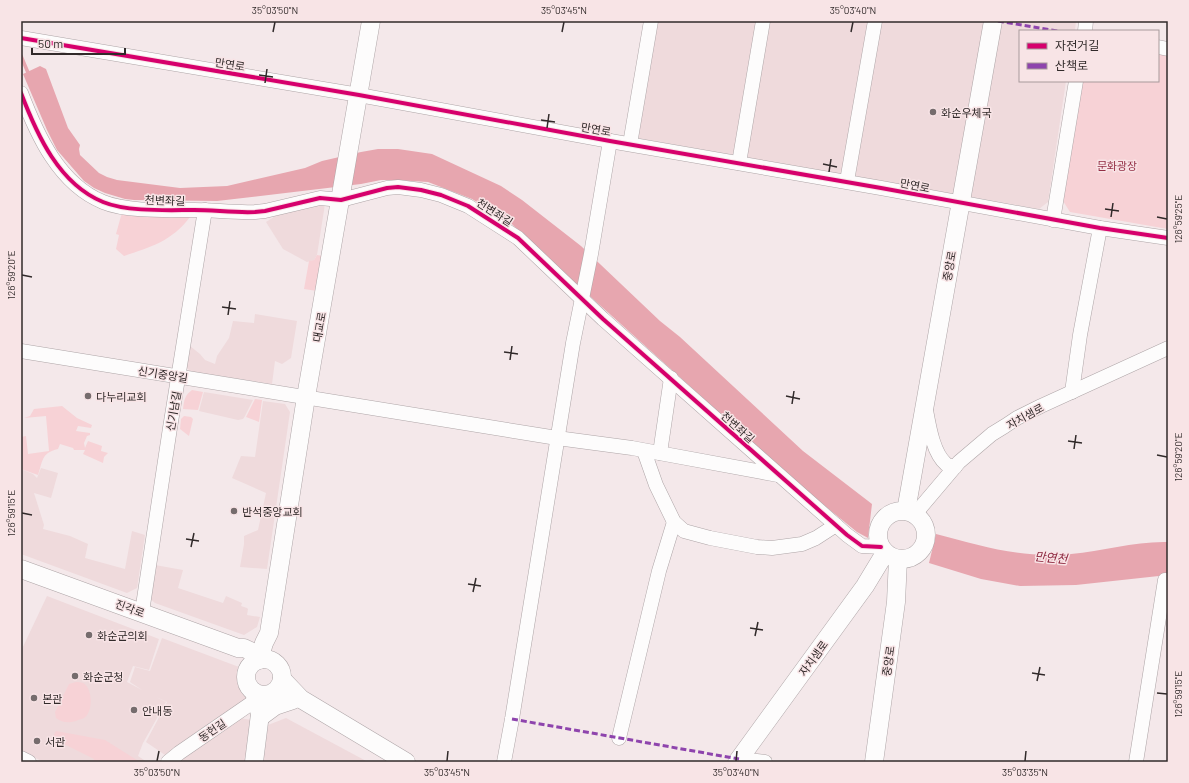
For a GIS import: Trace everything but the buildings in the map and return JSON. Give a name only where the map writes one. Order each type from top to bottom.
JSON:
[{"type":"street","name":"대교로","points":[[265,698],[249,686],[246,675],[262,661],[271,649],[272,638],[269,633],[306,397],[371,21]]},
{"type":"street","points":[[630,144],[651,21]]},
{"type":"street","points":[[739,163],[763,21]]},
{"type":"street","points":[[847,181],[875,21]]},
{"type":"street","name":"중앙로","points":[[911,512],[924,404],[993,21]]},
{"type":"street","name":"만연로","points":[[21,38],[359,94],[610,141],[847,181],[1053,220],[1168,238]]},
{"type":"street","points":[[1053,220],[1076,82]]},
{"type":"street","name":"천변좌길","points":[[21,93],[29,114],[48,151],[66,176],[82,190],[104,202],[124,207],[153,209],[239,212],[265,211],[320,198],[398,187],[421,190],[455,200],[468,206],[518,238],[778,475],[847,535],[862,546],[888,553]]},
{"type":"street","points":[[504,762],[557,438],[610,141]]},
{"type":"street","name":"신기남길","points":[[142,612],[205,210]]},
{"type":"street","points":[[1072,392],[1080,335],[1100,228]]},
{"type":"street","name":"자치샘로","points":[[911,512],[955,466],[992,434],[1017,418],[1168,348]]},
{"type":"street","name":"신기중앙길","points":[[21,351],[557,438],[660,453],[778,475]]},
{"type":"street","points":[[660,453],[671,378]]},
{"type":"street","points":[[924,404],[934,443],[939,455],[945,463],[955,466]]},
{"type":"street","points":[[644,451],[656,485],[674,522],[684,531],[696,535],[757,547],[772,548],[802,544],[816,538],[836,525]]},
{"type":"street","points":[[898,510],[911,512],[924,524],[926,533],[925,542],[921,550],[914,556],[905,559],[888,553],[878,540],[878,532],[880,524],[891,513],[898,510]]},
{"type":"street","points":[[619,738],[659,571],[674,522]]},
{"type":"street","name":"중앙로","points":[[874,762],[896,602],[888,553]]},
{"type":"street","name":"자치샘로","points":[[738,761],[888,553]]},
{"type":"street","name":"진각로","points":[[21,569],[238,648]]},
{"type":"street","points":[[1136,762],[1165,580]]},
{"type":"street","points":[[865,586],[874,585],[885,589],[896,602]]},
{"type":"street","points":[[238,648],[269,633]]},
{"type":"street","points":[[238,648],[262,661],[278,665],[281,670],[265,698],[254,762]]},
{"type":"street","points":[[265,698],[275,706],[297,700]]},
{"type":"street","points":[[265,698],[297,700],[406,762]]},
{"type":"street","name":"동헌길","points":[[168,762],[179,753],[265,698]]},
{"type":"street","points":[[21,758],[29,762]]},
{"type":"street","points":[[738,761],[765,762]]},
{"type":"shaded area","points":[[651,21],[1076,21],[1075,30],[1019,30],[1019,82],[1066,82],[1048,202],[1039,209],[637,138]]},
{"type":"shaded area","points":[[325,204],[317,255],[314,260],[307,262],[283,249],[266,222],[280,213]]},
{"type":"shaded area","points":[[255,314],[297,321],[291,358],[282,364],[275,361],[272,384],[212,375],[193,374],[186,367],[190,346],[205,360],[215,364],[217,356],[229,338],[233,321],[254,323]]},
{"type":"shaded area","points":[[204,392],[253,400],[243,419],[238,420],[199,411]]},
{"type":"shaded area","points":[[263,401],[285,404],[290,412],[267,569],[240,567],[244,536],[258,530],[266,493],[232,478],[241,456],[255,457]]},
{"type":"shaded area","points":[[41,468],[58,473],[51,498],[34,493],[44,525],[43,529],[70,536],[88,544],[85,558],[125,569],[132,531],[145,535],[137,588],[127,593],[21,554],[21,469],[33,474],[37,478]]},
{"type":"shaded area","points":[[155,565],[183,570],[178,588],[223,603],[226,596],[242,603],[241,606],[248,609],[247,615],[260,617],[257,627],[244,635],[155,603],[149,598]]},
{"type":"shaded area","name":"화순군청","points":[[47,596],[159,639],[149,670],[133,666],[127,682],[142,690],[130,682],[135,667],[150,671],[162,638],[239,667],[238,682],[249,700],[165,755],[146,742],[167,702],[156,697],[166,702],[143,743],[138,756],[147,762],[43,762],[21,750],[21,651]]},
{"type":"shaded area","points":[[240,718],[251,720],[245,762],[177,762]]},
{"type":"shaded area","points":[[286,718],[368,762],[263,762],[268,725]]},
{"type":"green space","name":"문화광장","points":[[1159,52],[1168,54],[1168,229],[1070,212],[1060,196],[1080,82],[1159,82]]},
{"type":"green space","points":[[123,213],[187,215],[190,217],[168,238],[152,246],[124,256],[116,249],[119,235],[116,234]]},
{"type":"green space","points":[[317,255],[323,256],[317,291],[304,289],[309,261],[314,260]]},
{"type":"green space","points":[[192,390],[203,392],[198,410],[183,409],[185,398]]},
{"type":"green space","points":[[255,399],[262,400],[259,422],[246,417]]},
{"type":"green space","points":[[62,406],[77,418],[92,425],[91,428],[78,426],[76,431],[90,433],[84,443],[85,448],[88,441],[102,446],[101,451],[108,453],[104,457],[103,463],[83,454],[85,450],[74,450],[73,448],[60,444],[58,449],[46,455],[38,475],[21,469],[21,437],[26,436],[28,454],[49,451],[46,416],[24,418],[30,416],[34,409]]},
{"type":"green space","points":[[184,416],[191,417],[193,419],[189,436],[180,429],[181,419]]},
{"type":"green space","points":[[76,682],[86,685],[90,693],[91,703],[89,712],[85,717],[76,721],[63,722],[56,718],[55,712],[69,684]]},
{"type":"green space","points":[[56,731],[105,740],[140,762],[93,762],[94,759],[52,738]]},
{"type":"water","points":[[40,66],[46,69],[68,128],[80,145],[80,155],[99,173],[117,180],[180,188],[227,186],[305,168],[322,161],[361,152],[378,149],[398,149],[432,154],[501,186],[522,200],[581,246],[660,321],[680,337],[803,451],[872,504],[868,538],[857,532],[804,489],[528,241],[511,223],[472,199],[428,182],[395,180],[381,180],[361,184],[217,201],[134,200],[105,193],[84,181],[57,150],[23,74]]},
{"type":"water","name":"만연천","points":[[936,534],[1003,550],[1036,555],[1083,553],[1144,543],[1168,542],[1168,575],[1076,585],[1020,586],[981,579],[929,563]]},
{"type":"waterway","points":[[21,56],[29,75]]},
{"type":"marked path","points":[[998,21],[1052,30]]},
{"type":"marked path","points":[[512,719],[739,759]]},
{"type":"cycle path","points":[[21,38],[359,95],[1100,228],[1168,238]]},
{"type":"cycle path","points":[[21,93],[42,141],[62,171],[88,194],[103,202],[113,205],[148,210],[255,212],[320,198],[341,200],[387,188],[398,187],[421,190],[441,195],[468,206],[518,238],[603,319],[847,535],[862,546],[881,547]]},
{"type":"place","name":"화순우체국","points":[[933,112]]},
{"type":"place","name":"다누리교회","points":[[88,396]]},
{"type":"place","name":"반석중앙교회","points":[[234,511]]},
{"type":"place","name":"화순군의회","points":[[89,635]]},
{"type":"place","name":"화순군청","points":[[75,676]]},
{"type":"place","name":"본관","points":[[34,698]]},
{"type":"place","name":"안내동","points":[[134,710]]},
{"type":"place","name":"서관","points":[[37,741]]}]
